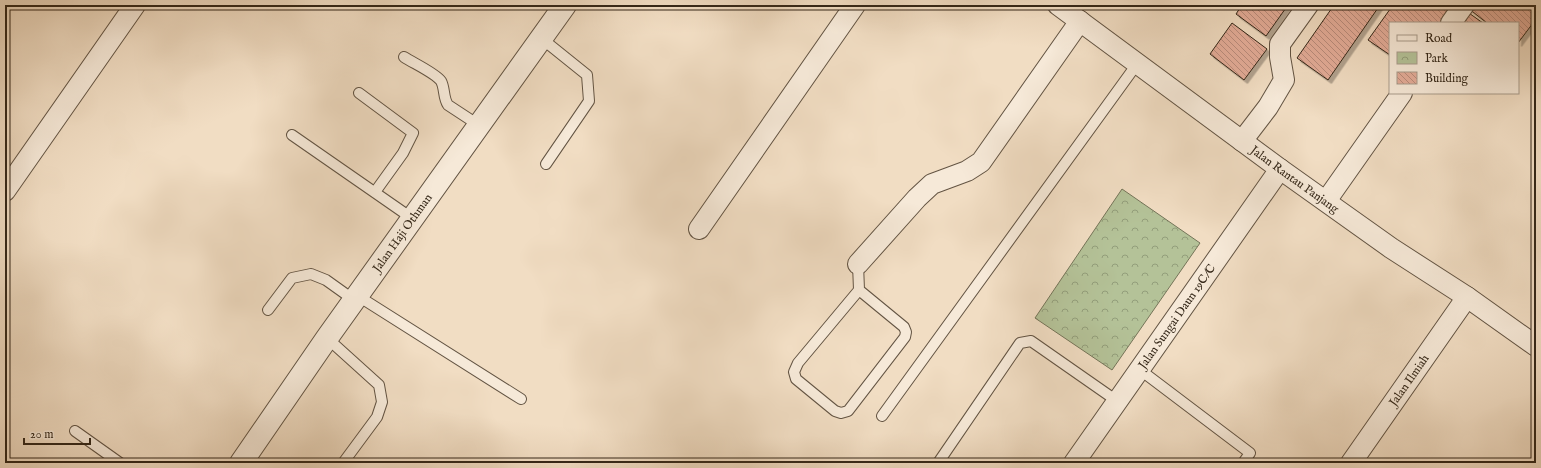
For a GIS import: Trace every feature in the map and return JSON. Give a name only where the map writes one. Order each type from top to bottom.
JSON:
[{"type":"street","points":[[5,191],[135,5]]},
{"type":"street","name":"Jalan Haji Othman","points":[[241,463],[327,338],[480,126],[565,5]]},
{"type":"street","points":[[699,229],[855,5]]},
{"type":"street","name":"Jalan Rantau Panjang","points":[[1058,5],[1280,169],[1391,248],[1468,297],[1536,346]]},
{"type":"street","points":[[1242,141],[1268,107],[1284,80],[1280,57],[1280,44],[1308,5]]},
{"type":"street","points":[[1452,22],[1464,5]]},
{"type":"street","points":[[858,264],[917,198],[932,184],[967,171],[981,162],[1080,21]]},
{"type":"street","points":[[1326,201],[1401,94]]},
{"type":"street","name":"Jalan Sungai Daun 19C/C","points":[[1074,463],[1280,169]]},
{"type":"street","name":"Jalan Ilmiah","points":[[1351,463],[1468,297]]},
{"type":"lane","points":[[541,38],[587,75],[589,101],[546,164]]},
{"type":"lane","points":[[404,57],[438,78],[442,85],[444,100],[448,105],[480,126]]},
{"type":"lane","points":[[882,416],[1137,64]]},
{"type":"lane","points":[[360,93],[413,133],[403,153],[375,192]]},
{"type":"lane","points":[[292,135],[413,219]]},
{"type":"lane","points":[[858,264],[859,290],[798,364],[794,372],[796,379],[835,411],[842,413],[848,411],[905,337],[906,332],[904,327],[859,290]]},
{"type":"lane","points":[[268,310],[292,278],[311,274],[326,280],[522,399]]},
{"type":"lane","points":[[327,338],[379,385],[382,402],[377,418],[343,463]]},
{"type":"lane","points":[[938,463],[1020,343],[1024,341],[1031,341],[1117,401]]},
{"type":"lane","points":[[1139,369],[1250,452],[1243,463]]},
{"type":"lane","points":[[75,431],[120,463]]},
{"type":"green space","points":[[1122,189],[1200,243],[1112,370],[1035,318]]},
{"type":"building","points":[[1242,5],[1288,5],[1266,36],[1236,14]]},
{"type":"building","points":[[1334,5],[1380,5],[1328,80],[1297,58]]},
{"type":"building","points":[[1393,5],[1455,5],[1443,22],[1389,22],[1389,54],[1368,40]]},
{"type":"building","points":[[1470,5],[1526,5],[1536,12],[1536,19],[1519,42],[1519,22],[1486,22],[1468,8]]},
{"type":"building","points":[[1466,11],[1482,22],[1459,22]]},
{"type":"building","points":[[1232,23],[1267,49],[1244,80],[1210,54]]}]
